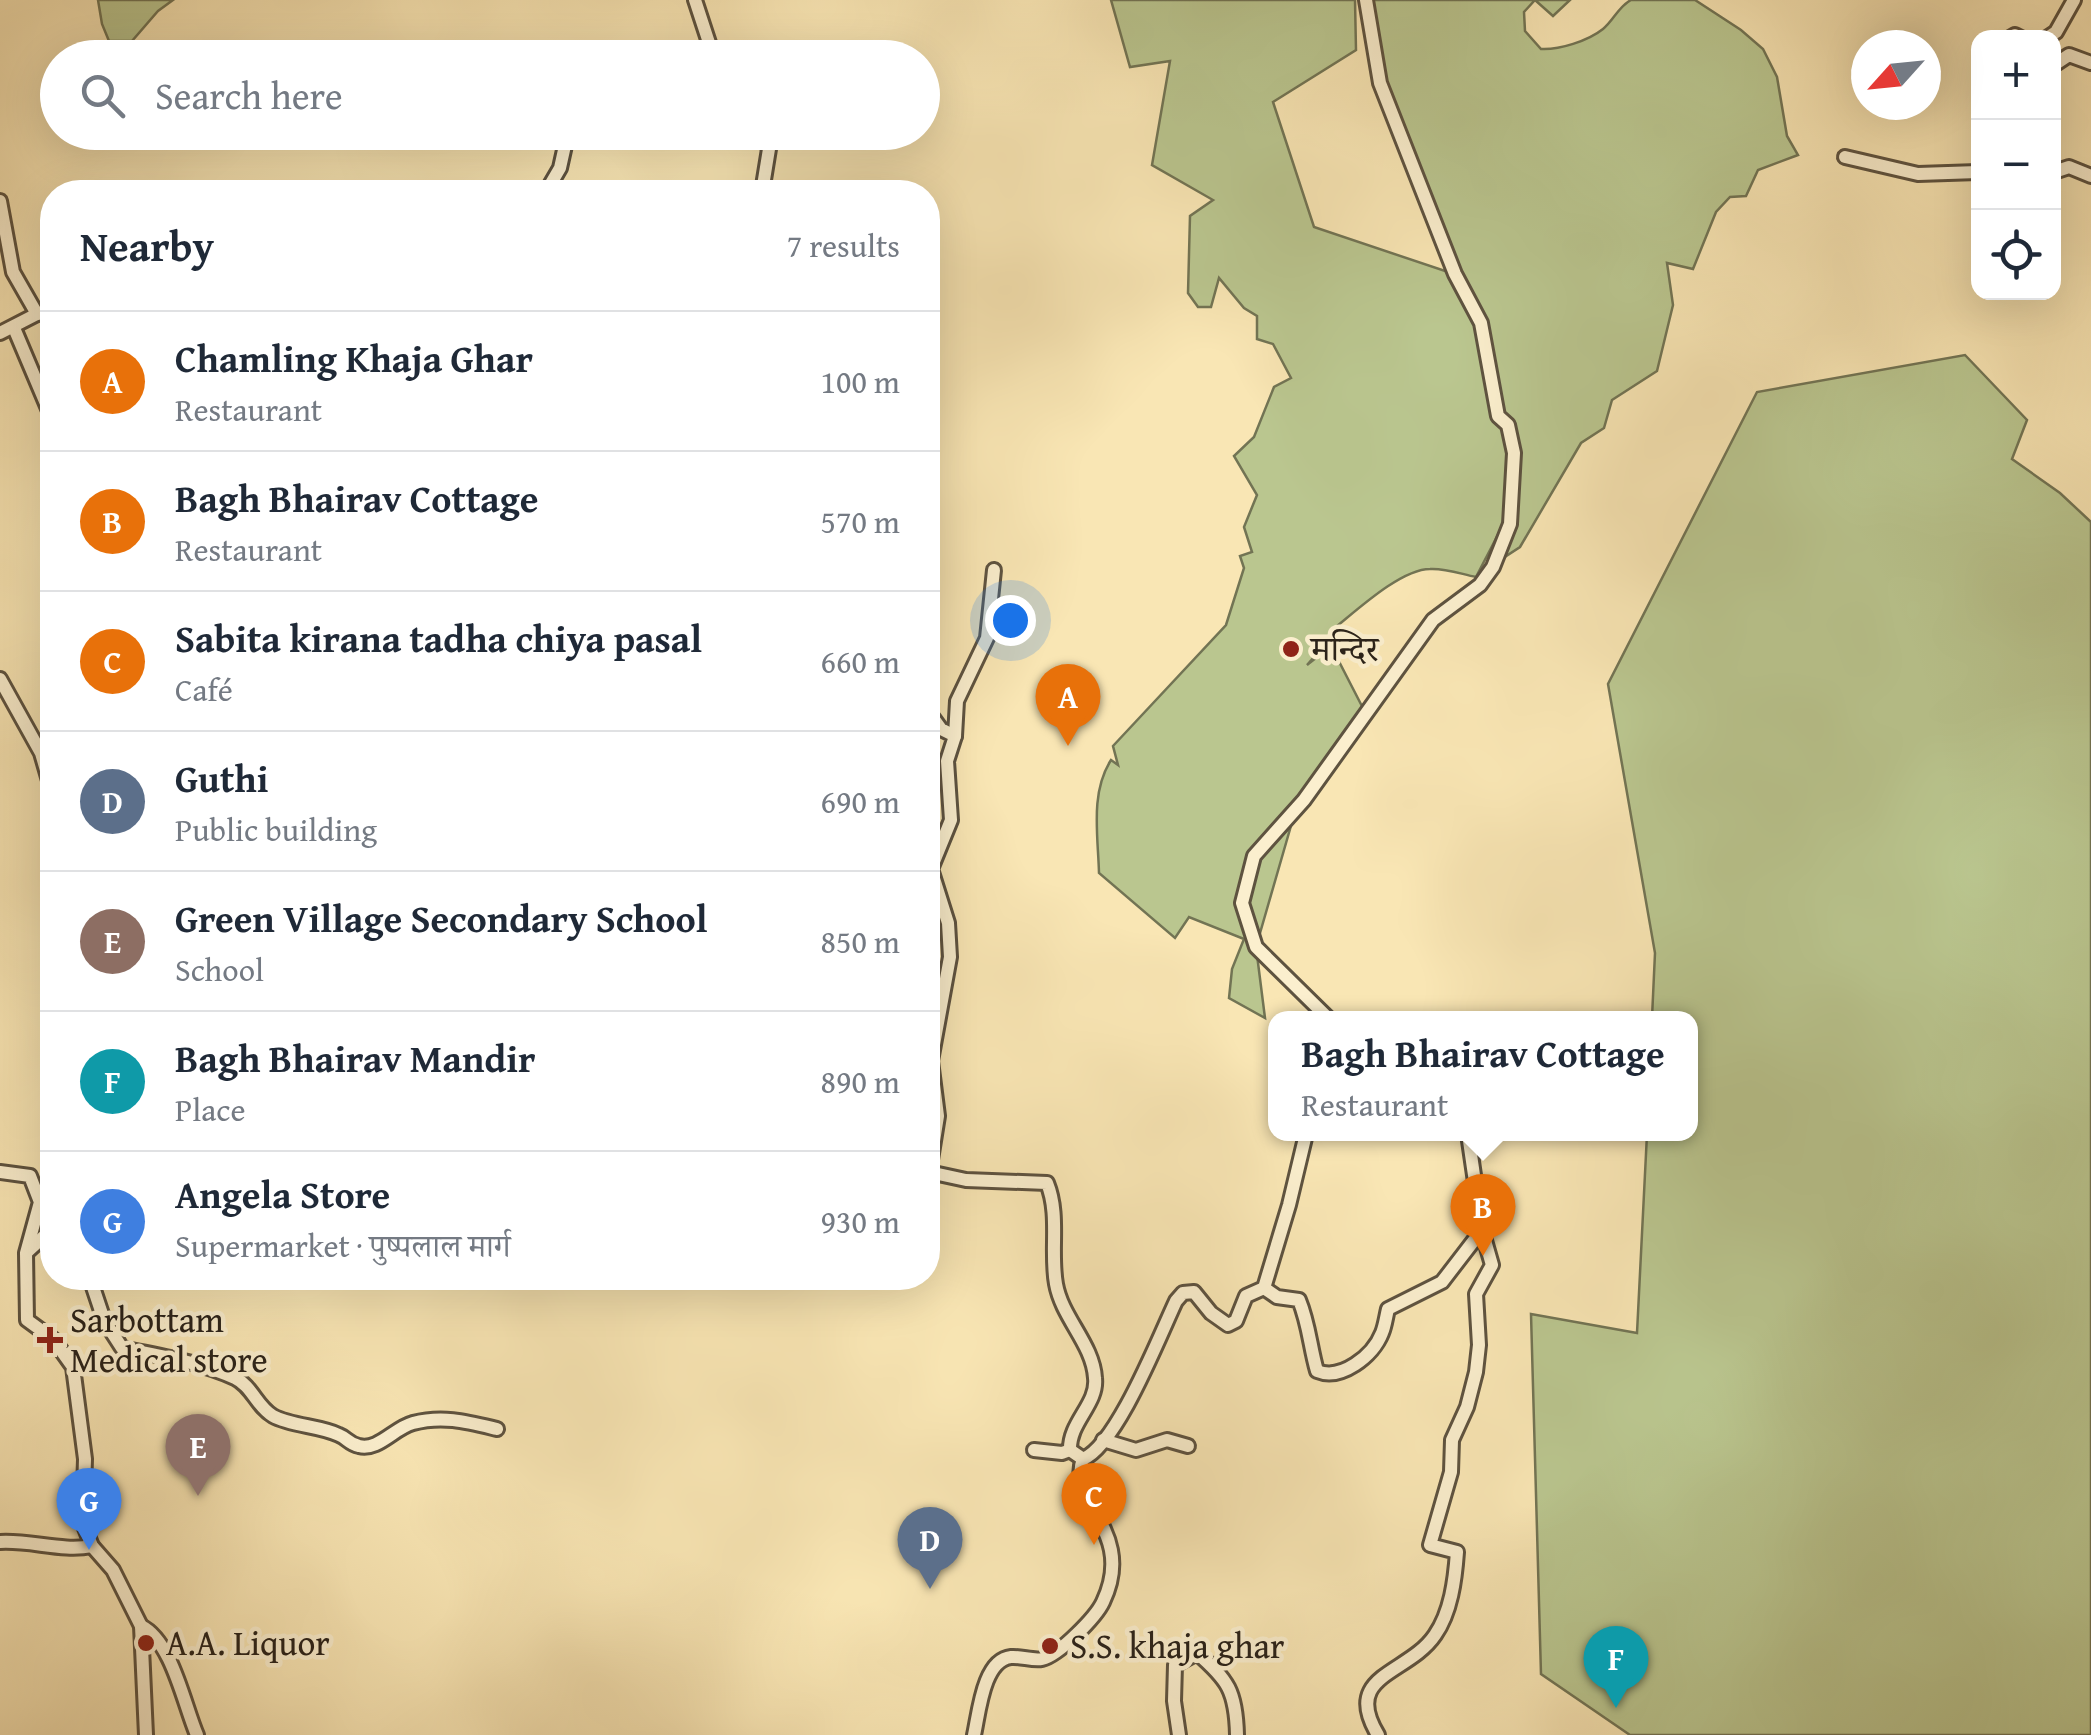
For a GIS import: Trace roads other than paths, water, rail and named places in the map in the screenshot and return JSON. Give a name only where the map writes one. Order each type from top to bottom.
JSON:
[{"type":"street","points":[[694,0],[708,40]]},
{"type":"street","points":[[1321,1011],[1256,947],[1242,903],[1254,856],[1304,800],[1432,620],[1480,585],[1493,567],[1510,524],[1514,453],[1508,425],[1498,416],[1482,323],[1454,274],[1380,84],[1366,0]]},
{"type":"street","points":[[2057,30],[2074,0]]},
{"type":"street","points":[[2061,60],[2069,55],[2091,63]]},
{"type":"street","points":[[553,180],[564,150]]},
{"type":"street","points":[[764,180],[768,150]]},
{"type":"street","points":[[1845,157],[1918,174],[1971,172]]},
{"type":"street","points":[[2061,170],[2069,167],[2091,176]]},
{"type":"street","points":[[0,201],[13,272],[37,314]]},
{"type":"street","points":[[40,313],[7,331],[40,395]]},
{"type":"street","points":[[940,846],[950,820],[947,761],[955,736],[957,701],[987,638],[994,570]]},
{"type":"street","points":[[0,679],[40,751]]},
{"type":"street","points":[[940,728],[955,736]]},
{"type":"street","points":[[940,898],[948,923],[950,957],[940,1012]]},
{"type":"street","points":[[974,1735],[986,1680],[1000,1662],[1008,1656],[1042,1659],[1066,1644],[1102,1606],[1114,1572],[1111,1540],[1082,1485],[1078,1471],[1083,1459],[1092,1456],[1118,1421],[1183,1293],[1194,1292],[1211,1313],[1228,1325],[1236,1321],[1246,1296],[1264,1288],[1290,1206],[1304,1141]]},
{"type":"street","points":[[1378,1735],[1367,1715],[1366,1700],[1372,1684],[1420,1654],[1436,1633],[1453,1587],[1457,1552],[1430,1545],[1451,1472],[1452,1440],[1476,1372],[1476,1294],[1492,1265],[1482,1230],[1469,1141]]},
{"type":"street","points":[[0,1172],[30,1176],[40,1202],[26,1252],[27,1320],[53,1339],[73,1367],[85,1459],[83,1523],[92,1546],[112,1570],[141,1626],[146,1735]]},
{"type":"street","points":[[940,1174],[966,1180],[1047,1184],[1052,1197],[1056,1285],[1096,1379],[1092,1397],[1069,1435],[1070,1450]]},
{"type":"street","points":[[1264,1288],[1277,1296],[1299,1300],[1310,1326],[1317,1371],[1340,1374],[1381,1338],[1388,1309],[1442,1282],[1482,1230]]},
{"type":"street","points":[[26,1252],[40,1239]]},
{"type":"street","points":[[94,1290],[104,1320],[122,1348],[198,1365],[238,1380],[274,1417],[340,1435],[350,1444],[364,1448],[417,1422],[463,1418],[497,1429]]},
{"type":"street","points":[[1104,1440],[1136,1450],[1167,1440],[1188,1446]]},
{"type":"street","points":[[1034,1450],[1070,1450]]},
{"type":"street","points":[[1070,1450],[1083,1459]]},
{"type":"street","points":[[0,1542],[27,1540],[75,1550],[92,1546]]},
{"type":"street","points":[[141,1626],[162,1648],[175,1673],[197,1735]]},
{"type":"street","points":[[1179,1735],[1174,1701],[1175,1665],[1196,1653],[1226,1678],[1237,1735]]},
{"type":"place","name":"मन्दिर","points":[[1291,649]]},
{"type":"place","name":"Chamling Khaja Ghar","points":[[1068,746]]},
{"type":"place","name":"Bagh Bhairav Cottage","points":[[1483,1256]]},
{"type":"place","name":"Sarbottam Medical store","points":[[50,1340]]},
{"type":"place","name":"Green Village Secondary School","points":[[198,1496]]},
{"type":"place","name":"Sabita kirana tadha chiya pasal","points":[[1094,1545]]},
{"type":"place","name":"Angela Store","points":[[89,1550]]},
{"type":"place","name":"Guthi","points":[[930,1589]]},
{"type":"place","name":"A.A. Liquor","points":[[146,1643]]},
{"type":"place","name":"S.S. khaja ghar","points":[[1050,1646]]},
{"type":"place","name":"Bagh Bhairav Mandir","points":[[1616,1708]]}]
